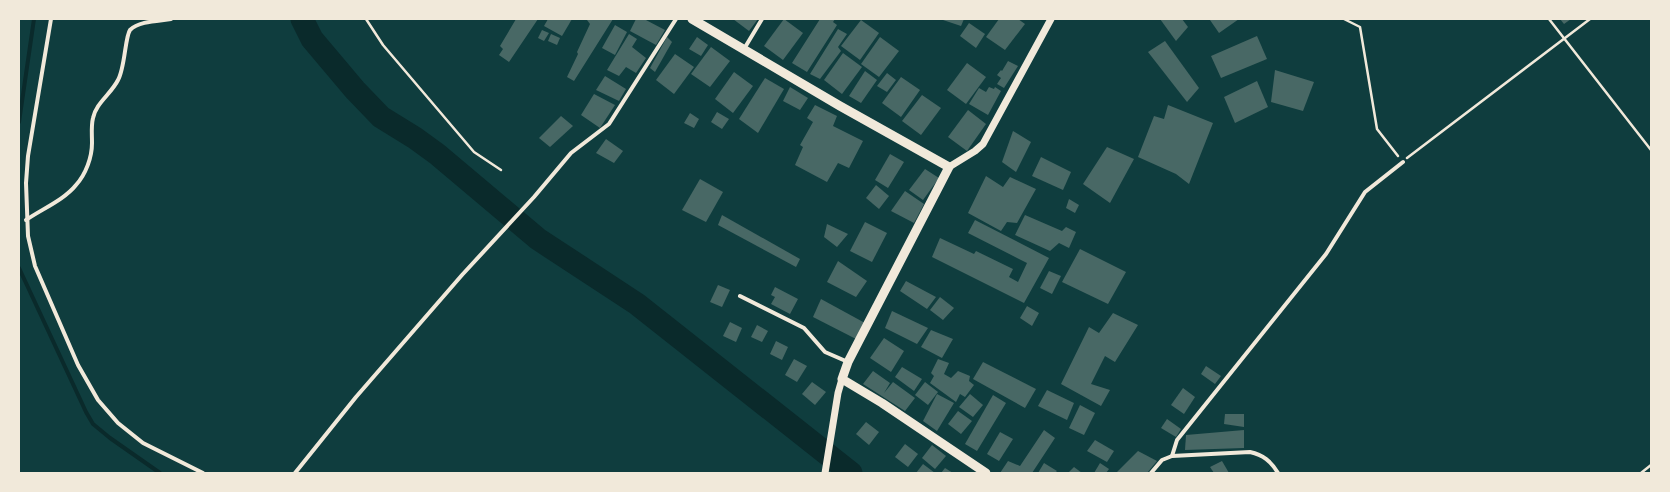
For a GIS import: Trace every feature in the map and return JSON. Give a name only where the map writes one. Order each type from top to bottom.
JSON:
[{"type":"highway","points":[[692,19],[949,167],[848,362],[842,379],[882,403],[986,473]]},
{"type":"street","points":[[51,19],[28,156],[26,220],[30,249],[78,365],[98,400],[118,423],[144,443],[203,473]]},
{"type":"street","points":[[26,220],[65,195],[76,185],[89,163],[93,117],[96,109],[118,80],[122,69],[129,31],[135,26],[141,24],[171,19]]},
{"type":"street","points":[[294,473],[356,397],[462,275],[534,197],[570,153],[609,124],[676,19]]},
{"type":"street","points":[[744,49],[762,19]]},
{"type":"street","points":[[949,167],[975,151],[983,144],[1051,19]]},
{"type":"street","points":[[1172,456],[1177,440],[1326,254],[1365,192],[1403,162]]},
{"type":"street","points":[[740,296],[804,328],[825,352],[848,362]]},
{"type":"street","points":[[825,473],[842,379]]},
{"type":"street","points":[[1151,473],[1162,460],[1172,456],[1250,452],[1259,454],[1269,460],[1278,473]]},
{"type":"lane","points":[[366,19],[384,46],[474,152],[501,170]]},
{"type":"path","points":[[1344,19],[1360,27],[1378,129],[1403,162],[1590,19]]},
{"type":"path","points":[[1549,19],[1651,150]]},
{"type":"path","points":[[1641,473],[1651,465]]},
{"type":"building","points":[[516,19],[538,19],[509,62],[499,55],[503,49],[500,46]]},
{"type":"building","points":[[548,19],[572,19],[562,36],[544,26]]},
{"type":"building","points":[[613,19],[574,81],[567,77],[590,24],[587,20]]},
{"type":"building","points":[[636,19],[644,19],[665,30],[656,45],[630,31]]},
{"type":"building","points":[[733,19],[758,19],[749,31]]},
{"type":"building","points":[[784,19],[803,33],[783,60],[764,46]]},
{"type":"building","points":[[820,19],[835,19],[833,22],[837,25],[807,72],[792,63]]},
{"type":"building","points":[[940,19],[964,19],[961,26]]},
{"type":"building","points":[[999,19],[1018,19],[1025,24],[1005,50],[986,37]]},
{"type":"building","points":[[1160,19],[1182,19],[1188,27],[1176,41]]},
{"type":"building","points":[[1239,19],[1219,33],[1210,20]]},
{"type":"building","points":[[1560,19],[1571,19],[1564,24]]},
{"type":"building","points":[[861,20],[879,33],[860,60],[841,46]]},
{"type":"building","points":[[969,23],[985,34],[976,48],[960,36]]},
{"type":"building","points":[[615,25],[627,32],[615,55],[602,48]]},
{"type":"building","points":[[838,29],[847,34],[838,47],[841,51],[820,79],[810,74]]},
{"type":"building","points":[[542,30],[549,33],[544,41],[538,38]]},
{"type":"building","points":[[551,34],[560,38],[557,45],[548,41]]},
{"type":"building","points":[[629,34],[637,39],[632,47],[646,58],[636,73],[626,67],[619,76],[607,70]]},
{"type":"building","points":[[1257,36],[1267,59],[1221,78],[1211,56]]},
{"type":"building","points":[[667,37],[672,42],[655,72],[650,68]]},
{"type":"building","points":[[697,37],[708,45],[701,56],[689,49]]},
{"type":"building","points":[[880,37],[899,51],[879,77],[861,64]]},
{"type":"building","points":[[1165,41],[1199,88],[1187,102],[1148,52]]},
{"type":"building","points":[[711,47],[730,61],[710,87],[691,74]]},
{"type":"building","points":[[843,53],[862,67],[842,94],[824,80]]},
{"type":"building","points":[[675,54],[694,67],[674,94],[656,80]]},
{"type":"building","points":[[1008,61],[1018,66],[1004,88],[997,84],[1001,78],[997,75],[1001,70],[1002,71]]},
{"type":"building","points":[[967,63],[986,77],[966,104],[947,90]]},
{"type":"building","points":[[1275,70],[1314,82],[1303,111],[1271,102]]},
{"type":"building","points":[[865,71],[877,80],[861,103],[849,96]]},
{"type":"building","points":[[734,72],[753,86],[733,113],[715,99]]},
{"type":"building","points":[[887,73],[896,80],[887,92],[877,86]]},
{"type":"building","points":[[605,76],[626,89],[619,101],[596,90]]},
{"type":"building","points":[[901,77],[920,90],[901,117],[882,103]]},
{"type":"building","points":[[765,78],[784,89],[758,133],[739,119]]},
{"type":"building","points":[[1257,81],[1268,107],[1235,123],[1224,97]]},
{"type":"building","points":[[790,87],[808,98],[800,110],[783,101]]},
{"type":"building","points":[[989,87],[994,89],[995,87],[1001,91],[988,115],[969,104],[979,88],[986,92]]},
{"type":"building","points":[[594,94],[615,105],[600,128],[581,115]]},
{"type":"building","points":[[922,95],[941,108],[921,135],[902,121]]},
{"type":"building","points":[[815,105],[837,116],[833,126],[863,141],[849,168],[838,163],[827,182],[795,165],[803,147],[800,145],[813,122],[807,118]]},
{"type":"building","points":[[1168,105],[1213,123],[1189,184],[1176,174],[1138,157],[1154,116],[1164,119]]},
{"type":"building","points":[[968,110],[986,124],[967,151],[948,137]]},
{"type":"building","points":[[717,112],[729,119],[722,129],[711,122]]},
{"type":"building","points":[[690,113],[699,119],[694,128],[684,123]]},
{"type":"building","points":[[561,116],[573,126],[550,147],[539,138]]},
{"type":"building","points":[[1013,131],[1031,142],[1016,172],[1002,162]]},
{"type":"building","points":[[606,139],[623,151],[614,163],[596,153]]},
{"type":"building","points":[[1107,147],[1134,159],[1110,203],[1083,184]]},
{"type":"building","points":[[890,154],[904,162],[888,188],[875,180]]},
{"type":"building","points":[[1041,157],[1071,172],[1063,190],[1032,176]]},
{"type":"building","points":[[925,169],[939,178],[923,200],[909,190]]},
{"type":"building","points":[[986,176],[1003,187],[1010,177],[1036,189],[1017,223],[1007,222],[1001,231],[968,213]]},
{"type":"building","points":[[700,179],[723,192],[706,222],[682,210]]},
{"type":"building","points":[[876,185],[889,196],[879,209],[866,198]]},
{"type":"building","points":[[905,191],[924,204],[914,223],[891,211]]},
{"type":"building","points":[[1069,199],[1079,205],[1075,213],[1066,208]]},
{"type":"building","points":[[722,215],[800,259],[796,267],[718,225]]},
{"type":"building","points":[[1025,215],[1062,231],[1066,227],[1076,232],[1069,248],[1059,243],[1050,251],[1015,235]]},
{"type":"building","points":[[975,220],[1049,258],[1024,303],[932,257],[940,238],[974,254],[976,251],[1013,269],[1009,277],[1018,282],[1027,263],[968,233]]},
{"type":"building","points":[[865,222],[887,233],[872,262],[850,251]]},
{"type":"building","points":[[827,224],[848,234],[837,247],[824,237]]},
{"type":"building","points":[[1080,249],[1126,272],[1108,304],[1062,282]]},
{"type":"building","points":[[838,261],[867,281],[856,297],[827,282]]},
{"type":"building","points":[[1049,271],[1061,276],[1052,294],[1040,288]]},
{"type":"building","points":[[906,281],[936,297],[927,309],[900,291]]},
{"type":"building","points":[[718,285],[730,290],[722,307],[710,302]]},
{"type":"building","points":[[775,287],[798,299],[790,314],[771,304],[775,297],[771,295]]},
{"type":"building","points":[[940,297],[954,308],[943,320],[930,310]]},
{"type":"building","points":[[821,299],[865,323],[856,339],[813,317]]},
{"type":"building","points":[[1027,306],[1039,313],[1032,326],[1020,318]]},
{"type":"building","points":[[892,311],[928,328],[917,344],[885,328]]},
{"type":"building","points":[[1113,313],[1138,325],[1115,362],[1105,356],[1091,384],[1110,390],[1101,406],[1061,384],[1089,327],[1099,333]]},
{"type":"building","points":[[730,322],[742,328],[736,342],[723,336]]},
{"type":"building","points":[[757,325],[768,331],[762,342],[751,337]]},
{"type":"building","points":[[931,330],[953,339],[942,358],[921,347]]},
{"type":"building","points":[[884,338],[904,351],[891,372],[870,358]]},
{"type":"building","points":[[776,341],[788,347],[782,360],[770,354]]},
{"type":"building","points":[[794,359],[807,366],[797,382],[785,375]]},
{"type":"building","points":[[938,359],[949,363],[944,374],[951,378],[958,371],[970,376],[969,381],[974,385],[965,397],[960,394],[956,402],[930,383],[934,376],[931,373]]},
{"type":"building","points":[[983,362],[1036,389],[1025,408],[973,379]]},
{"type":"building","points":[[1206,366],[1221,376],[1215,384],[1201,374]]},
{"type":"building","points":[[902,367],[922,379],[914,391],[895,377]]},
{"type":"building","points":[[873,371],[890,383],[884,393],[893,382],[915,398],[905,411],[863,384]]},
{"type":"building","points":[[812,382],[826,392],[815,405],[802,394]]},
{"type":"building","points":[[925,382],[938,392],[928,405],[915,395]]},
{"type":"building","points":[[1183,388],[1195,397],[1184,414],[1171,405]]},
{"type":"building","points":[[1047,390],[1074,403],[1067,420],[1038,406]]},
{"type":"building","points":[[937,394],[954,403],[937,431],[923,421]]},
{"type":"building","points":[[970,394],[983,405],[973,417],[959,407]]},
{"type":"building","points":[[993,395],[1006,403],[977,451],[965,444]]},
{"type":"building","points":[[1080,405],[1095,413],[1084,435],[1069,428]]},
{"type":"building","points":[[958,411],[972,421],[961,434],[948,424]]},
{"type":"building","points":[[1225,414],[1244,414],[1244,427],[1224,424]]},
{"type":"building","points":[[1167,419],[1181,429],[1176,437],[1161,428]]},
{"type":"building","points":[[866,422],[879,432],[869,445],[856,434]]},
{"type":"building","points":[[1044,430],[1055,438],[1032,473],[1000,473],[1008,461],[1020,466]]},
{"type":"building","points":[[1244,430],[1244,448],[1185,450],[1186,435]]},
{"type":"building","points":[[1000,432],[1013,439],[999,461],[987,454]]},
{"type":"building","points":[[1095,440],[1114,451],[1107,462],[1087,451]]},
{"type":"building","points":[[905,444],[918,454],[908,467],[895,457]]},
{"type":"building","points":[[932,445],[946,456],[935,469],[922,458]]},
{"type":"building","points":[[1138,451],[1157,461],[1147,473],[1117,472]]},
{"type":"building","points":[[1222,461],[1229,473],[1214,473],[1210,467]]},
{"type":"building","points":[[1044,463],[1057,471],[1055,473],[1038,473]]},
{"type":"building","points":[[1100,463],[1109,469],[1106,473],[1094,473]]},
{"type":"building","points":[[923,464],[935,473],[916,473]]},
{"type":"building","points":[[1074,467],[1082,473],[1068,473]]},
{"type":"building","points":[[945,468],[953,473],[941,473]]},
{"type":"waterway","points":[[19,122],[34,19]]},
{"type":"waterway","points":[[302,19],[312,39],[355,90],[381,117],[415,138],[437,154],[538,239],[637,304],[851,473]]},
{"type":"waterway","points":[[19,268],[93,424],[110,438],[160,473]]}]
